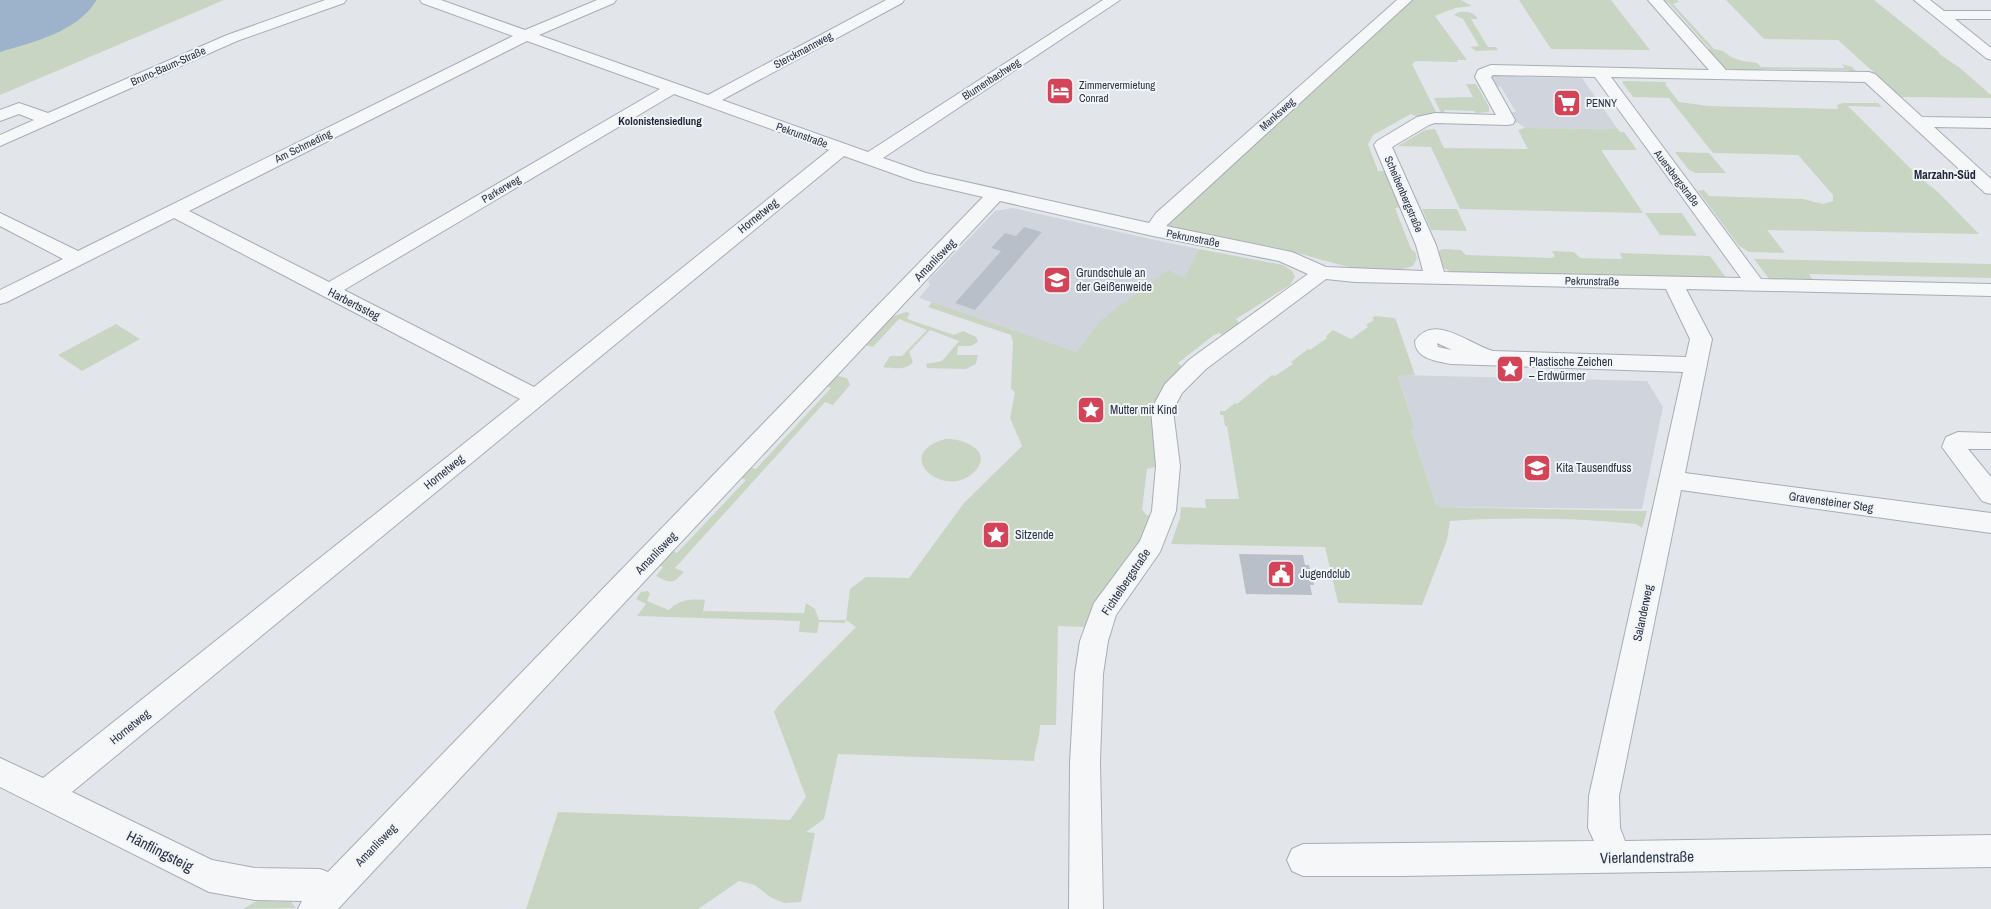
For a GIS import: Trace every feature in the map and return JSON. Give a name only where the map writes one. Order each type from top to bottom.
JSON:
[{"type":"street","name":"Bruno-Baum-Straße","points":[[0,140],[232,38],[339,0]]},
{"type":"street","name":"Pekrunstraße","points":[[427,0],[920,177],[995,196],[1285,256],[1322,273],[1355,276],[1991,290]]},
{"type":"street","name":"Am Schmeding","points":[[0,298],[527,36],[609,0]]},
{"type":"street","name":"Sterckmannweg","points":[[709,101],[897,0]]},
{"type":"street","name":"Blumenbachweg","points":[[870,159],[1113,0]]},
{"type":"street","name":"Manksweg","points":[[1153,230],[1163,217],[1221,164],[1405,0]]},
{"type":"street","points":[[1655,0],[1721,74]]},
{"type":"street","points":[[1921,0],[1991,55]]},
{"type":"street","points":[[1940,15],[1991,16]]},
{"type":"street","name":"Scheibenbergstraße","points":[[1435,277],[1426,245],[1383,145],[1423,121],[1435,118],[1507,120],[1483,76],[1484,73],[1491,70],[1599,72]]},
{"type":"street","points":[[1599,72],[1869,77],[1991,189]]},
{"type":"street","name":"Auersbergstraße","points":[[1599,72],[1755,284]]},
{"type":"street","name":"Parkerweg","points":[[329,291],[673,88]]},
{"type":"street","points":[[0,116],[19,108],[48,119]]},
{"type":"street","points":[[1919,122],[1991,124]]},
{"type":"street","name":"Hornetweg","points":[[47,794],[841,149]]},
{"type":"street","name":"Amanlisweg","points":[[323,901],[995,196]]},
{"type":"street","name":"Harbertssteg","points":[[174,211],[535,397]]},
{"type":"street","points":[[0,219],[78,258]]},
{"type":"street","name":"Fichtelbergstraße","points":[[1086,909],[1085,762],[1089,674],[1094,641],[1104,611],[1151,546],[1162,518],[1168,466],[1162,410],[1173,389],[1198,364],[1322,273]]},
{"type":"street","name":"Salanderweg","points":[[1616,857],[1604,828],[1604,799],[1701,339],[1673,283]]},
{"type":"street","points":[[1493,358],[1680,363],[1695,368]]},
{"type":"street","points":[[1991,441],[1958,440],[1954,443],[1954,447],[1991,496]]},
{"type":"street","name":"Gravensteiner Steg","points":[[1672,478],[1690,484],[1991,523]]},
{"type":"street","name":"Hänflingsteig","points":[[0,772],[209,876],[255,884],[320,886],[323,901]]},
{"type":"street","name":"Vierlandenstraße","points":[[1303,860],[1366,861],[1991,851]]},
{"type":"shaded area","points":[[1518,74],[1520,77],[1582,78],[1617,128],[1525,128],[1518,123],[1513,123],[1508,112],[1516,112],[1501,87],[1493,86],[1489,75]]},
{"type":"shaded area","name":"Grundschule an der Geißenweide","points":[[1013,208],[1199,249],[1184,278],[1077,352],[919,298],[930,285],[928,281],[995,211]]},
{"type":"shaded area","name":"Kita Tausendfuss","points":[[1398,375],[1647,381],[1663,407],[1642,509],[1437,507],[1411,429],[1415,429]]},
{"type":"green space","points":[[0,0],[224,0],[0,95]]},
{"type":"green space","points":[[1412,0],[1461,0],[1472,6],[1455,8],[1435,16],[1467,60],[1457,60],[1458,62],[1416,61],[1412,64],[1437,114],[1419,118],[1411,114],[1373,135],[1368,144],[1378,171],[1389,171],[1403,207],[1395,208],[1411,249],[1415,252],[1417,258],[1413,266],[1397,270],[1363,269],[1278,248],[1169,226],[1168,223]]},
{"type":"green space","points":[[1519,0],[1611,0],[1650,50],[1551,49]]},
{"type":"green space","points":[[1660,0],[1677,0],[1679,2],[1673,4],[1714,49],[1723,51],[1731,57],[1757,63],[1761,67],[1845,68],[1842,64],[1852,67],[1857,72],[1852,74],[1848,70],[1764,69],[1767,73],[1736,72],[1724,68],[1708,50],[1710,49],[1669,3]]},
{"type":"green space","points":[[1726,0],[1874,0],[1940,53],[1938,53],[1960,68],[1991,95],[1991,98],[1901,97],[1838,40],[1764,39]]},
{"type":"green space","points":[[1459,12],[1470,12],[1474,15],[1478,19],[1471,19],[1488,47],[1496,47],[1498,50],[1476,51],[1470,47],[1479,46],[1463,19],[1454,15]]},
{"type":"green space","points":[[1622,82],[1667,82],[1665,84],[1679,102],[1709,106],[1838,109],[1837,105],[1843,103],[1878,103],[1882,107],[1848,106],[1979,234],[1767,230],[1785,253],[1749,252],[1739,246],[1698,191],[1704,190],[1709,196],[1803,199],[1823,204],[1833,201],[1833,195],[1798,155],[1713,153],[1669,98],[1633,97]]},
{"type":"green space","points":[[1466,84],[1476,84],[1489,107],[1489,112],[1476,113],[1474,111],[1444,110],[1446,115],[1442,115],[1434,98],[1473,97]]},
{"type":"green space","points":[[1525,128],[1617,128],[1620,132],[1624,132],[1637,150],[1601,150],[1643,213],[1460,209],[1431,147],[1398,146],[1425,130],[1435,129],[1444,148],[1528,149],[1518,130]]},
{"type":"green space","points":[[1675,152],[1709,153],[1726,173],[1696,173],[1689,170]]},
{"type":"green space","points":[[1422,209],[1457,209],[1467,231],[1431,230]]},
{"type":"green space","points":[[1645,213],[1682,213],[1697,236],[1660,235]]},
{"type":"green space","points":[[1199,249],[1283,265],[1292,271],[1295,277],[1290,285],[1236,319],[1240,324],[1225,336],[1219,333],[1214,335],[1178,363],[1183,368],[1175,378],[1159,466],[1147,469],[1142,509],[1146,515],[1153,516],[1153,521],[1086,627],[1058,626],[1056,725],[1040,725],[1034,761],[838,754],[824,819],[806,832],[815,833],[801,902],[784,903],[770,897],[755,885],[739,881],[698,909],[526,909],[558,812],[790,820],[806,797],[774,712],[856,627],[846,620],[850,589],[866,577],[909,578],[964,503],[1022,446],[1010,418],[1015,392],[1011,389],[1013,342],[1011,335],[928,307],[932,302],[1077,352],[1102,319],[1168,270],[1184,278]]},
{"type":"green space","points":[[1443,249],[1461,250],[1466,255],[1552,258],[1555,256],[1552,251],[1574,252],[1580,258],[1620,259],[1622,258],[1620,253],[1710,256],[1727,279],[1452,273],[1440,265],[1437,252]]},
{"type":"green space","points":[[1754,259],[1991,264],[1991,278],[1809,274],[1813,281],[1770,280]]},
{"type":"green space","points":[[906,312],[910,313],[907,318],[910,320],[954,335],[963,331],[976,337],[978,342],[971,346],[958,346],[957,355],[978,355],[976,364],[966,369],[927,368],[926,364],[942,361],[959,341],[930,330],[909,352],[913,362],[910,365],[899,368],[883,367],[890,356],[902,356],[927,330],[899,319],[873,347],[866,345],[891,317]]},
{"type":"green space","points":[[1375,316],[1394,318],[1396,320],[1415,375],[1398,376],[1415,429],[1411,429],[1437,507],[1647,511],[1642,528],[1636,524],[1567,519],[1450,521],[1447,540],[1422,605],[1338,603],[1325,547],[1171,544],[1180,518],[1181,507],[1206,508],[1205,499],[1239,499],[1227,426],[1225,426],[1223,415],[1220,415],[1220,411],[1225,411],[1235,403],[1237,404],[1272,375],[1275,376],[1293,364],[1291,362],[1327,338],[1326,336],[1333,330],[1351,339],[1368,327],[1366,325],[1374,320],[1372,318]]},
{"type":"green space","points":[[116,324],[140,339],[82,371],[58,355]]},
{"type":"green space","points":[[832,377],[847,378],[850,385],[833,405],[825,402],[675,568],[684,572],[671,582],[656,576],[663,567],[655,564],[668,549],[677,553],[746,480],[737,476],[746,466],[756,469],[831,388],[823,385]]},
{"type":"green space","points":[[946,439],[968,443],[979,452],[981,458],[980,465],[974,472],[962,480],[949,481],[937,478],[928,472],[922,464],[923,454],[930,446]]},
{"type":"green space","points":[[648,591],[650,594],[647,601],[669,610],[686,600],[705,600],[703,611],[804,613],[806,603],[815,609],[819,620],[846,620],[845,623],[819,622],[817,633],[799,632],[800,621],[637,616],[646,604],[636,599],[641,592]]},
{"type":"green space","points":[[257,901],[291,902],[296,908],[243,909]]},
{"type":"water","points":[[0,0],[96,1],[78,21],[66,28],[40,40],[0,52]]},
{"type":"building","points":[[1024,227],[1042,232],[975,310],[955,303],[1001,251],[991,248],[1005,233],[1016,236]]},
{"type":"building","name":"Jugendclub","points":[[1239,554],[1303,555],[1305,565],[1309,565],[1314,585],[1310,585],[1312,595],[1246,594]]},
{"type":"place","name":"Zimmervermietung Conrad","points":[[1060,91]]},
{"type":"place","name":"PENNY","points":[[1567,103]]},
{"type":"place","name":"Grundschule an der Geißenweide","points":[[1057,280]]},
{"type":"place","name":"Plastische Zeichen – Erdwürmer","points":[[1510,369]]},
{"type":"place","name":"Mutter mit Kind","points":[[1091,410]]},
{"type":"place","name":"Kita Tausendfuss","points":[[1537,468]]},
{"type":"place","name":"Sitzende","points":[[996,535]]},
{"type":"place","name":"Jugendclub","points":[[1281,574]]},
{"type":"district","name":"Kolonistensiedlung","points":[[660,121]]},
{"type":"district","name":"Marzahn-Süd","points":[[1945,175]]}]
